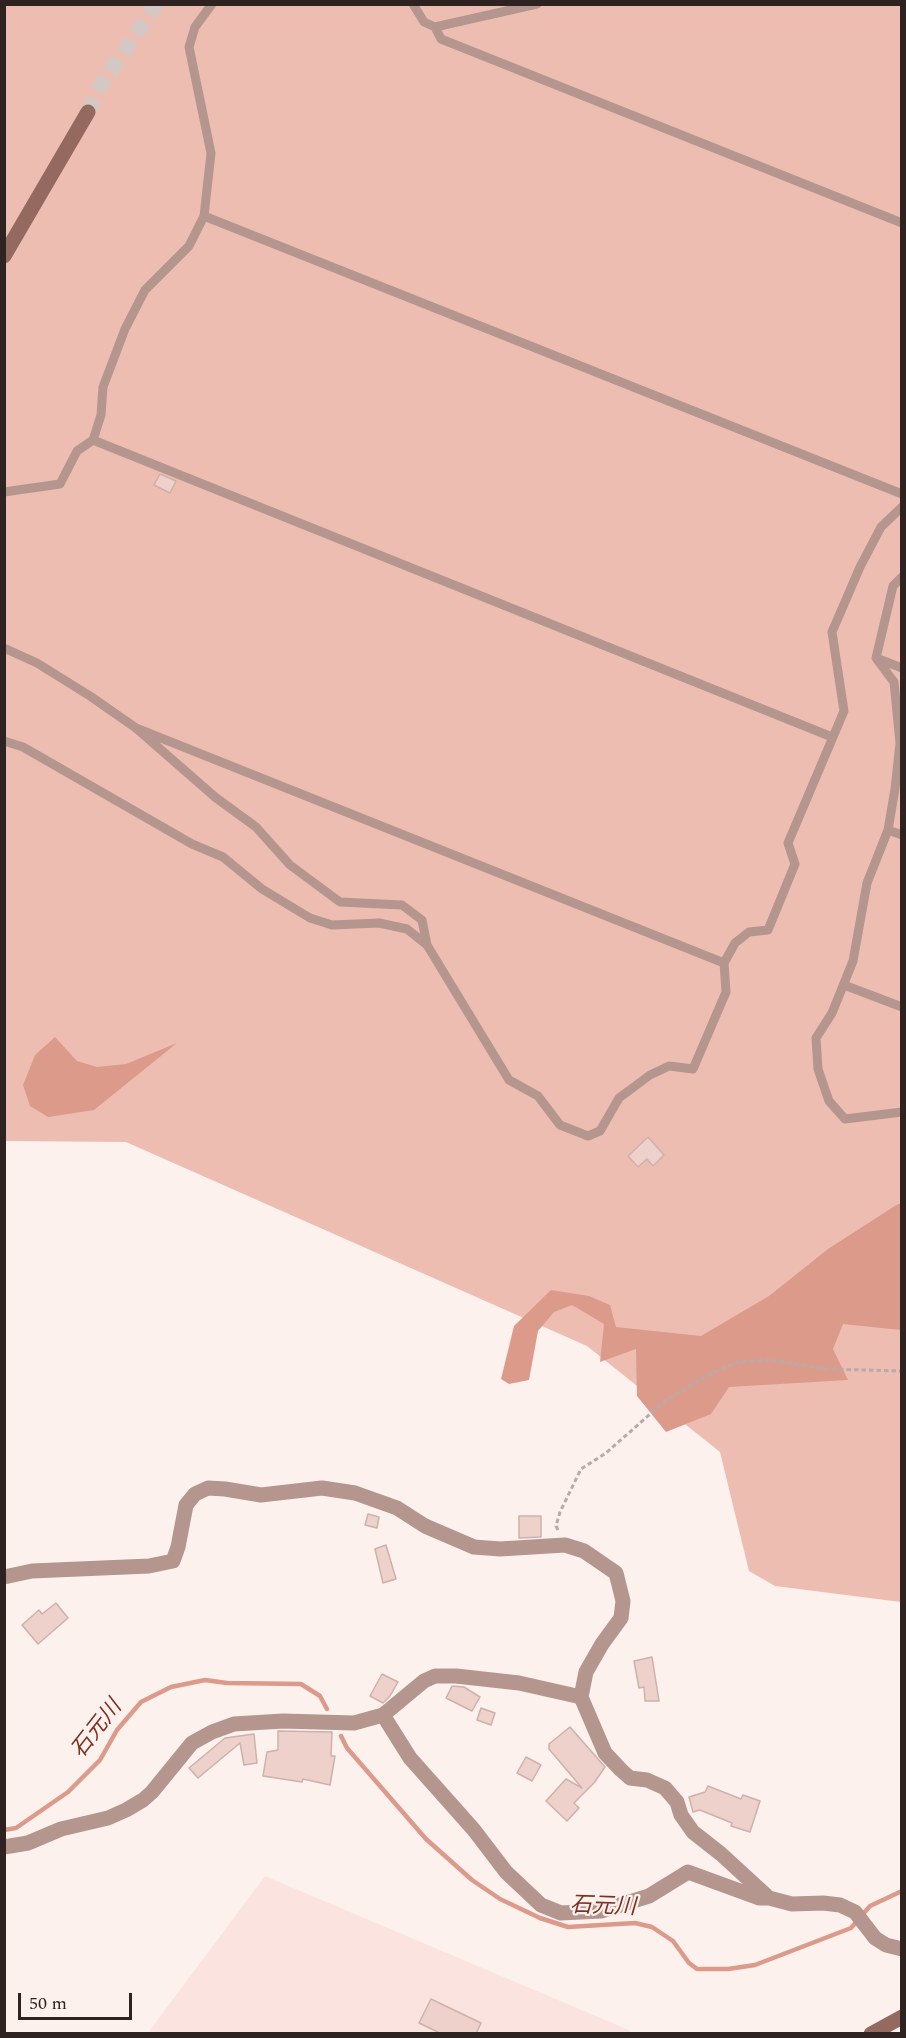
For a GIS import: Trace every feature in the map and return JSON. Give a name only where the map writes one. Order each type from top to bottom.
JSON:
[{"type":"street","points":[[4,256],[88,112]]},
{"type":"street","points":[[4,1577],[32,1571],[148,1566],[173,1561],[186,1505],[195,1494],[208,1488],[261,1496],[322,1488],[355,1493],[397,1508],[425,1526],[474,1547],[500,1549],[565,1545],[584,1551],[616,1573],[623,1601],[621,1618],[602,1644],[586,1672],[581,1697],[605,1753],[630,1778],[647,1780],[665,1788],[677,1802],[681,1815],[693,1832],[769,1898]]},
{"type":"street","points":[[4,1847],[28,1843],[61,1829],[108,1818],[126,1810],[152,1791],[192,1743],[234,1724],[283,1721],[354,1723],[383,1715],[424,1681],[435,1676],[519,1683],[581,1697]]},
{"type":"street","points":[[383,1715],[410,1758],[474,1830],[506,1872],[541,1905],[561,1912],[601,1911],[649,1896],[688,1872],[759,1898],[792,1904],[840,1905],[855,1912],[867,1929],[886,1946],[902,1949]]},
{"type":"street","points":[[871,2034],[902,2017]]},
{"type":"lane","points":[[4,492],[60,484],[77,451],[93,440],[101,415],[103,387],[125,329],[145,290],[189,246],[204,216],[211,153],[189,47],[195,27],[212,4]]},
{"type":"lane","points":[[413,4],[424,22],[435,27],[537,4]]},
{"type":"lane","points":[[435,27],[441,39],[902,223]]},
{"type":"lane","points":[[204,216],[902,494]]},
{"type":"lane","points":[[93,440],[832,737]]},
{"type":"lane","points":[[4,648],[37,663],[136,728],[215,797],[256,827],[290,865],[340,902],[402,905],[422,920],[427,945],[509,1080],[538,1096],[560,1125],[588,1136],[600,1131],[619,1098],[650,1075],[669,1066],[693,1069],[726,992],[724,963],[735,943],[749,932],[768,930],[795,864],[788,843],[844,711],[832,632],[860,567],[881,527],[902,507]]},
{"type":"lane","points":[[902,577],[892,586],[876,658],[894,682],[900,744],[888,830],[867,884],[853,961],[832,1013],[816,1038],[818,1069],[829,1101],[845,1119],[902,1112]]},
{"type":"lane","points":[[876,658],[902,668]]},
{"type":"lane","points":[[136,728],[724,963]]},
{"type":"lane","points":[[4,741],[23,747],[192,844],[223,857],[262,889],[310,918],[332,925],[379,923],[407,929],[427,945]]},
{"type":"lane","points":[[888,830],[902,835]]},
{"type":"lane","points":[[844,985],[902,1007]]},
{"type":"path","points":[[565,1545],[556,1526],[560,1512],[581,1469],[606,1453],[666,1400],[710,1374],[738,1362],[771,1360],[827,1369],[902,1371]]},
{"type":"shaded area","points":[[5,5],[901,5],[901,1602],[775,1586],[749,1571],[720,1452],[587,1346],[126,1142],[5,1141]]},
{"type":"shaded area","points":[[55,1037],[77,1061],[97,1067],[126,1064],[177,1043],[94,1110],[48,1117],[30,1106],[23,1085],[35,1055]]},
{"type":"shaded area","points":[[901,1204],[901,1330],[843,1324],[833,1349],[848,1380],[729,1387],[711,1414],[666,1432],[637,1396],[636,1349],[600,1362],[604,1324],[572,1305],[554,1312],[538,1331],[529,1380],[509,1384],[501,1379],[514,1326],[551,1290],[589,1296],[610,1305],[616,1327],[701,1336],[769,1296],[828,1249]]},
{"type":"shaded area","points":[[265,1876],[629,2030],[631,2033],[147,2034]]},
{"type":"building","points":[[160,474],[176,481],[170,493],[154,485]]},
{"type":"building","points":[[648,1137],[664,1155],[653,1166],[647,1159],[638,1167],[628,1156]]},
{"type":"building","points":[[368,1514],[379,1517],[377,1528],[365,1525]]},
{"type":"building","points":[[519,1516],[541,1516],[541,1537],[519,1538]]},
{"type":"building","points":[[386,1545],[396,1579],[383,1583],[375,1549]]},
{"type":"building","points":[[56,1603],[68,1618],[38,1644],[22,1625],[39,1610],[42,1614]]},
{"type":"building","points":[[652,1657],[659,1701],[645,1701],[644,1687],[639,1688],[634,1661]]},
{"type":"building","points":[[382,1674],[398,1682],[383,1703],[370,1696]]},
{"type":"building","points":[[452,1686],[464,1687],[480,1697],[472,1711],[446,1698]]},
{"type":"building","points":[[481,1708],[495,1713],[491,1725],[477,1720]]},
{"type":"building","points":[[570,1727],[605,1767],[594,1783],[574,1803],[579,1808],[567,1821],[546,1801],[566,1779],[582,1788],[549,1749],[549,1744]]},
{"type":"building","points":[[278,1731],[332,1732],[331,1756],[335,1756],[330,1785],[303,1779],[302,1782],[263,1776],[267,1752],[278,1750]]},
{"type":"building","points":[[254,1734],[257,1763],[244,1765],[240,1743],[198,1778],[189,1768],[225,1738]]},
{"type":"building","points":[[526,1757],[541,1765],[532,1781],[517,1773]]},
{"type":"building","points":[[708,1786],[741,1799],[743,1795],[760,1801],[750,1832],[731,1826],[732,1823],[700,1810],[693,1812],[689,1797],[705,1792]]},
{"type":"building","points":[[431,1999],[481,2023],[476,2034],[442,2034],[419,2023]]},
{"type":"waterway","name":"石元川","points":[[4,1830],[16,1828],[68,1792],[100,1760],[117,1730],[141,1702],[171,1687],[205,1680],[227,1683],[301,1684],[320,1696],[327,1709]]},
{"type":"waterway","name":"石元川","points":[[341,1736],[347,1748],[426,1839],[472,1880],[500,1899],[540,1918],[568,1927],[635,1923],[652,1927],[673,1941],[689,1963],[697,1969],[728,1969],[755,1965],[851,1928],[870,1906],[902,1891]]},
{"type":"tunnel","points":[[88,112],[102,83],[157,4]]}]
